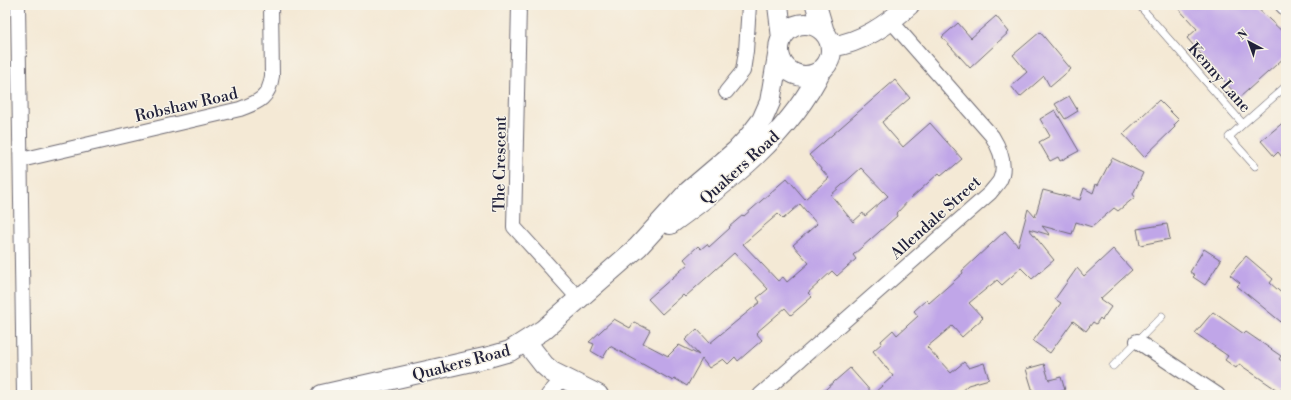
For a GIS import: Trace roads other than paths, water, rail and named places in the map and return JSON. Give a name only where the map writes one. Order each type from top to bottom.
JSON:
[{"type":"main road","points":[[778,5],[782,62],[790,71],[806,76],[821,70],[827,63],[827,40],[816,5]]},
{"type":"main road","points":[[780,44],[787,32],[801,24],[810,24],[827,40],[843,45],[868,36],[891,21],[909,5]]},
{"type":"main road","name":"Quakers Road","points":[[638,247],[689,191],[736,151],[762,120],[770,102],[780,44]]},
{"type":"main road","name":"Quakers Road","points":[[322,395],[489,357],[510,350],[526,342],[543,330],[638,247],[699,203],[761,150],[796,112],[821,70]]},
{"type":"main road","points":[[526,342],[544,365],[563,378],[598,395]]},
{"type":"street","points":[[18,5],[24,395]]},
{"type":"street","name":"Robshaw Road","points":[[21,160],[240,110],[264,98],[270,87],[272,76],[271,5]]},
{"type":"street","name":"The Crescent","points":[[519,5],[514,227],[579,299]]},
{"type":"street","points":[[726,92],[743,71],[749,5]]},
{"type":"street","points":[[1282,5],[1286,9]]},
{"type":"street","name":"Allendale Street","points":[[760,395],[984,198],[1000,180],[1002,165],[1000,149],[992,136],[891,21]]},
{"type":"street","points":[[1138,341],[1218,395]]},
{"type":"street","points":[[548,395],[563,378]]},
{"type":"lane","name":"Kenny Lane","points":[[1139,5],[1243,124],[1286,86]]},
{"type":"lane","points":[[1243,124],[1229,137],[1255,166]]},
{"type":"lane","points":[[1113,366],[1162,316]]}]
